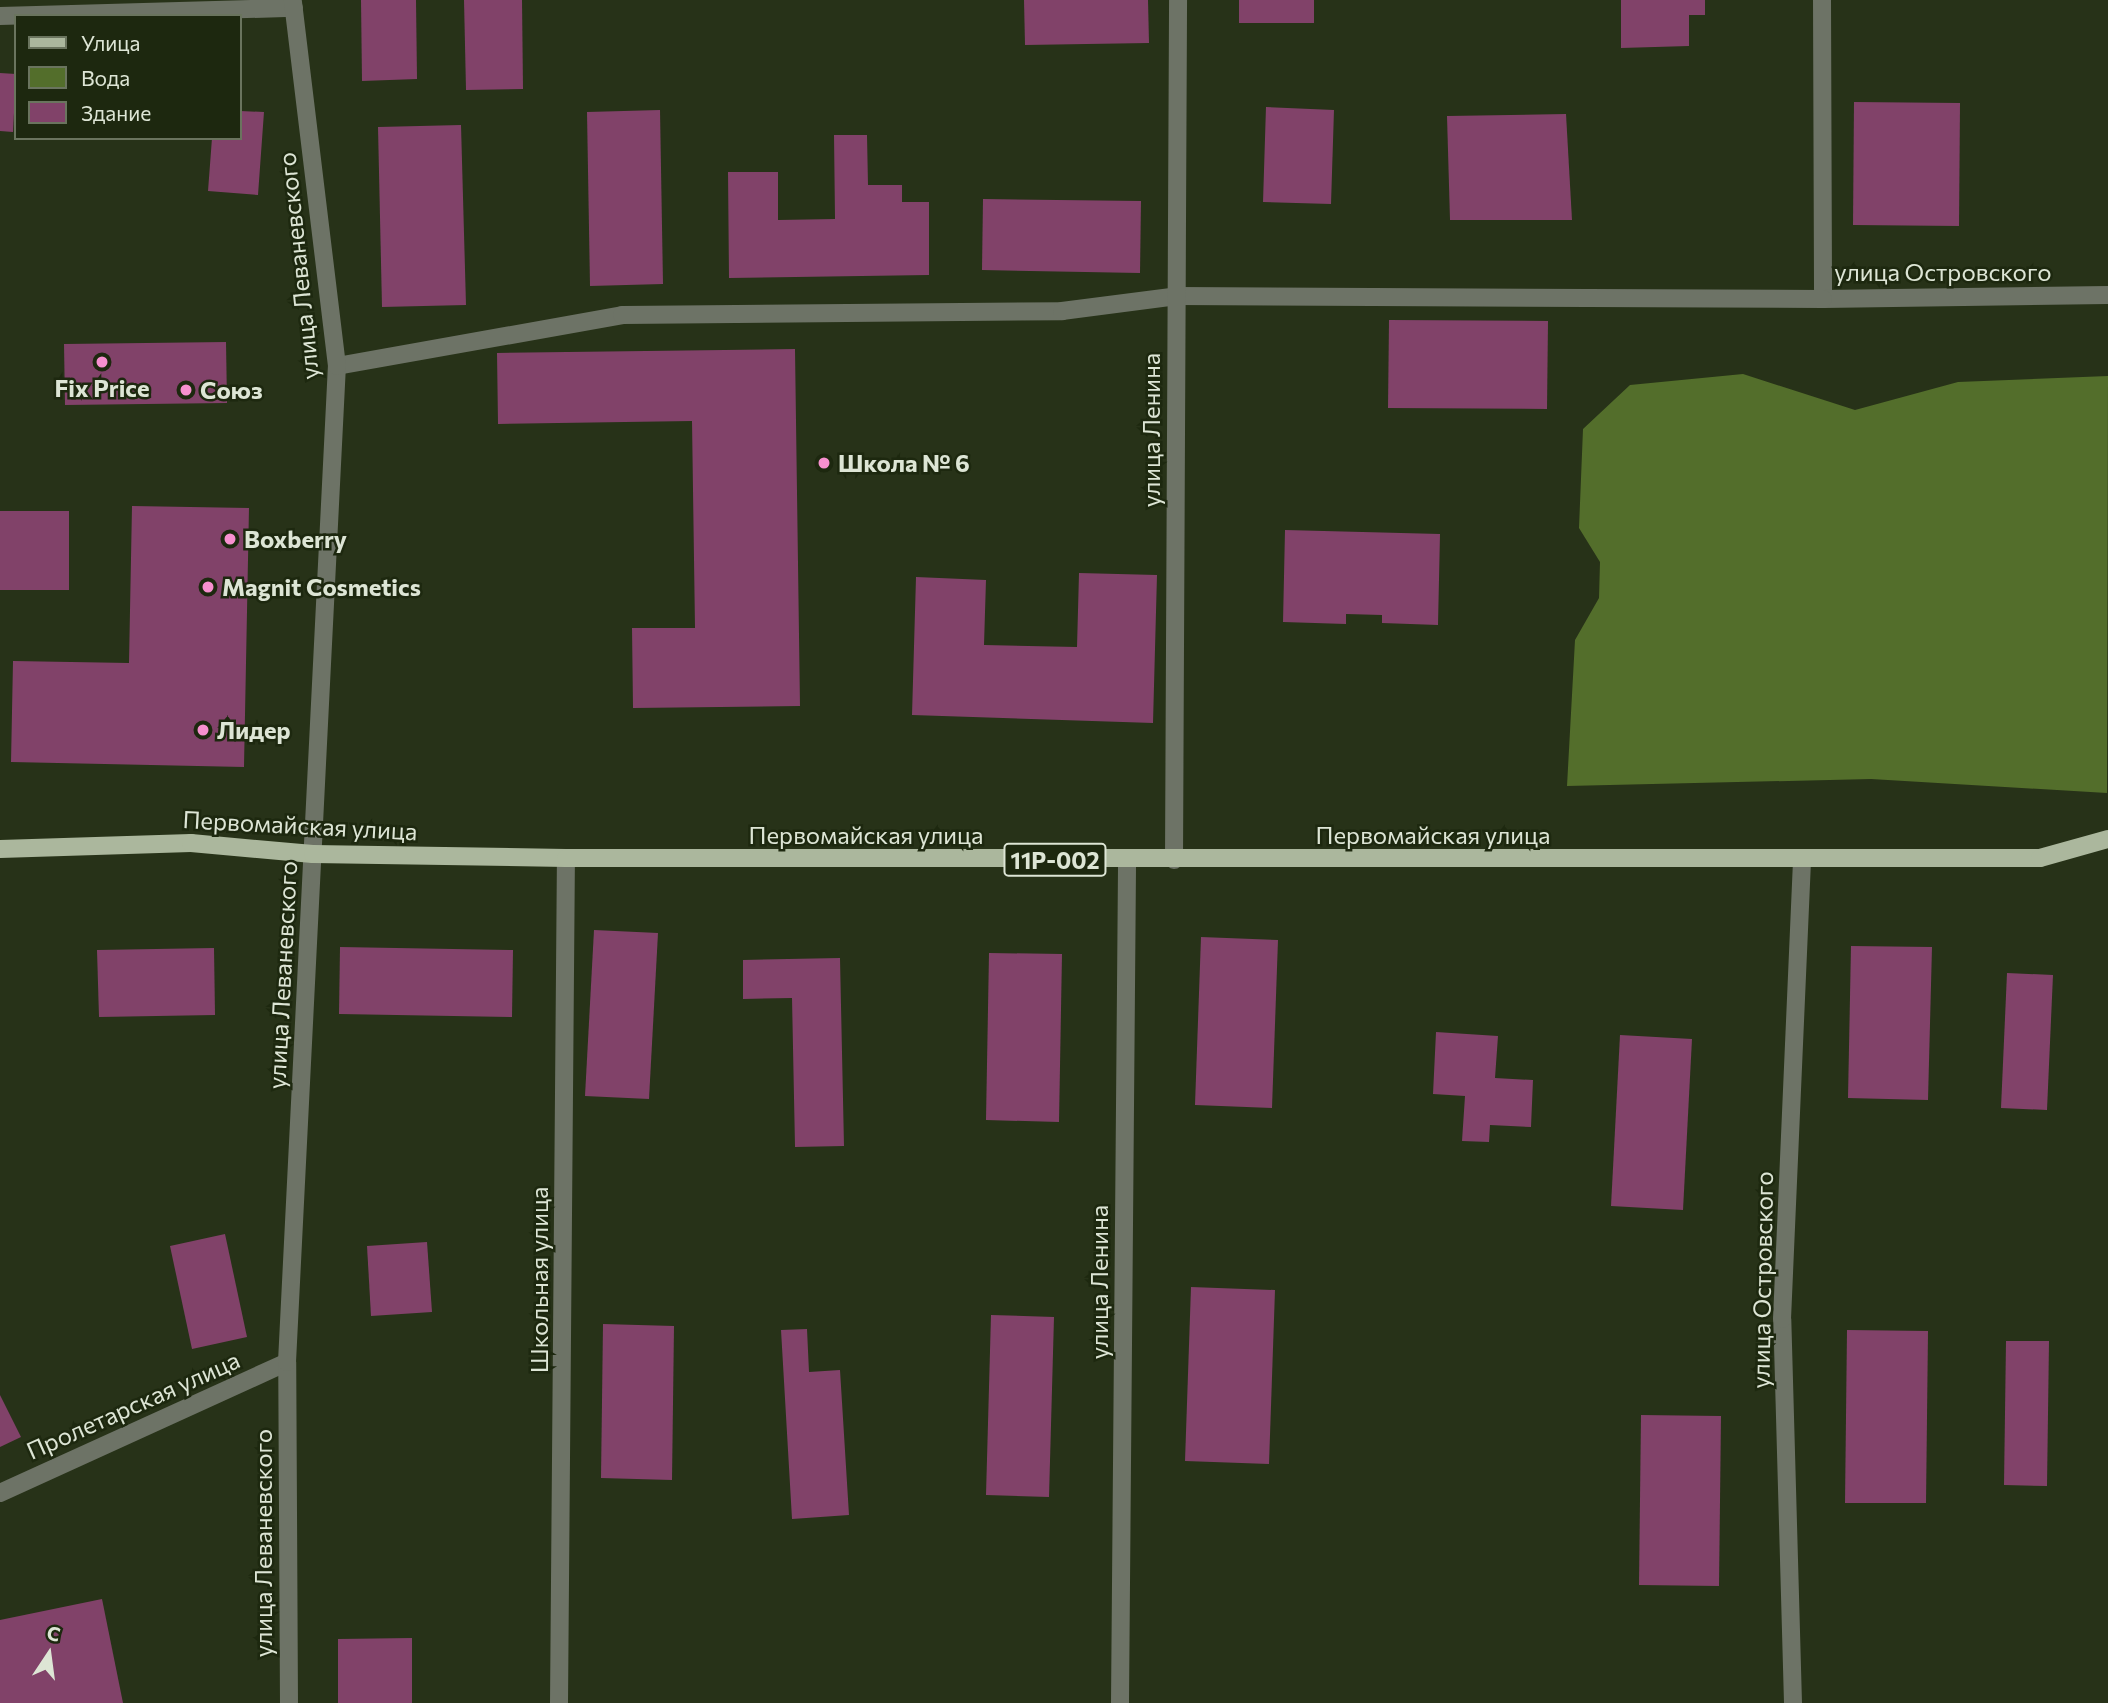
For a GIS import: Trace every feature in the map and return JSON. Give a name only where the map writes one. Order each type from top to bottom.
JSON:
[{"type":"main road","name":"Первомайская улица","points":[[0,849],[191,843],[313,855],[566,858],[2040,858],[2108,839]]},
{"type":"street","name":"улица Ленина","points":[[1174,860],[1178,0]]},
{"type":"street","name":"улица Островского","points":[[1822,0],[1823,299],[2108,295]]},
{"type":"street","points":[[49,14],[293,4]]},
{"type":"street","name":"улица Леваневского","points":[[289,1703],[286,1363],[337,366],[293,4]]},
{"type":"street","points":[[337,366],[622,315],[1062,310],[1177,296],[1823,299]]},
{"type":"street","name":"Школьная улица","points":[[559,1703],[566,858]]},
{"type":"street","name":"улица Островского","points":[[1793,1703],[1782,1319],[1802,859]]},
{"type":"street","name":"улица Ленина","points":[[1120,1703],[1127,860]]},
{"type":"street","name":"Пролетарская улица","points":[[0,1493],[286,1363]]},
{"type":"water","points":[[1743,374],[1855,410],[1958,382],[2108,376],[2107,793],[1871,779],[1567,786],[1575,640],[1599,598],[1600,562],[1579,528],[1583,429],[1630,385]]},
{"type":"building","points":[[361,0],[416,0],[417,79],[362,81]]},
{"type":"building","points":[[464,0],[522,0],[523,89],[466,90]]},
{"type":"building","points":[[1024,0],[1148,0],[1149,43],[1025,45]]},
{"type":"building","points":[[1239,0],[1314,0],[1314,23],[1239,23]]},
{"type":"building","points":[[1621,0],[1705,0],[1705,15],[1689,15],[1689,46],[1621,48]]},
{"type":"building","points":[[0,73],[14,74],[13,132],[0,131]]},
{"type":"building","points":[[1854,102],[1960,103],[1959,226],[1853,225]]},
{"type":"building","points":[[1266,107],[1334,110],[1331,204],[1263,202]]},
{"type":"building","points":[[660,110],[663,284],[590,286],[587,112]]},
{"type":"building","points":[[242,111],[264,112],[258,195],[208,191],[212,140],[242,140]]},
{"type":"building","points":[[1566,114],[1572,220],[1450,220],[1447,116]]},
{"type":"building","points":[[461,125],[466,305],[382,307],[378,127]]},
{"type":"building","points":[[834,135],[867,135],[868,185],[902,185],[902,202],[929,202],[929,275],[729,278],[728,172],[778,172],[778,220],[835,219]]},
{"type":"building","points":[[983,199],[1141,201],[1140,273],[982,270]]},
{"type":"building","points":[[1389,320],[1548,321],[1547,409],[1388,408]]},
{"type":"building","points":[[226,342],[227,403],[65,405],[64,344]]},
{"type":"building","points":[[795,349],[800,706],[633,708],[632,628],[695,628],[692,421],[498,424],[497,353]]},
{"type":"building","points":[[132,506],[249,508],[244,767],[11,762],[13,661],[129,663]]},
{"type":"building","points":[[0,511],[69,511],[69,590],[0,590]]},
{"type":"building","points":[[1285,530],[1440,534],[1438,625],[1382,623],[1382,615],[1346,614],[1346,624],[1283,622]]},
{"type":"building","points":[[1079,573],[1157,575],[1153,723],[912,715],[916,577],[986,580],[984,645],[1077,647]]},
{"type":"building","points":[[594,930],[658,933],[649,1099],[585,1096]]},
{"type":"building","points":[[1201,937],[1278,940],[1272,1108],[1195,1105]]},
{"type":"building","points":[[1851,946],[1932,947],[1928,1100],[1848,1098]]},
{"type":"building","points":[[340,947],[513,950],[512,1017],[339,1014]]},
{"type":"building","points":[[214,948],[215,1015],[99,1017],[97,950]]},
{"type":"building","points":[[989,953],[1062,954],[1059,1122],[986,1120]]},
{"type":"building","points":[[840,958],[844,1146],[795,1147],[792,998],[743,999],[743,960]]},
{"type":"building","points":[[2007,973],[2053,975],[2047,1110],[2001,1108]]},
{"type":"building","points":[[1436,1032],[1498,1036],[1495,1078],[1533,1080],[1531,1127],[1490,1125],[1489,1142],[1462,1141],[1465,1096],[1433,1094]]},
{"type":"building","points":[[1620,1035],[1692,1039],[1683,1210],[1611,1206]]},
{"type":"building","points":[[225,1234],[247,1337],[192,1349],[170,1246]]},
{"type":"building","points":[[427,1242],[432,1312],[371,1316],[367,1246]]},
{"type":"building","points":[[1191,1287],[1275,1290],[1269,1464],[1185,1461]]},
{"type":"building","points":[[991,1315],[1054,1317],[1049,1497],[986,1495]]},
{"type":"building","points":[[603,1324],[674,1326],[672,1480],[601,1478]]},
{"type":"building","points":[[807,1329],[809,1372],[840,1370],[849,1515],[792,1519],[781,1330]]},
{"type":"building","points":[[1847,1330],[1928,1331],[1926,1503],[1845,1503]]},
{"type":"building","points":[[2006,1341],[2049,1341],[2047,1486],[2004,1485]]},
{"type":"building","points":[[0,1395],[21,1437],[0,1447]]},
{"type":"building","points":[[1641,1415],[1721,1416],[1719,1586],[1639,1585]]},
{"type":"building","points":[[102,1599],[123,1703],[0,1703],[0,1620]]},
{"type":"building","points":[[412,1638],[412,1703],[338,1703],[338,1639]]},
{"type":"place","name":"Fix Price","points":[[102,362]]},
{"type":"place","name":"Союз","points":[[186,390]]},
{"type":"place","name":"Школа № 6","points":[[824,463]]},
{"type":"place","name":"Boxberry","points":[[230,539]]},
{"type":"place","name":"Magnit Cosmetics","points":[[208,587]]},
{"type":"place","name":"Лидер","points":[[203,730]]}]
